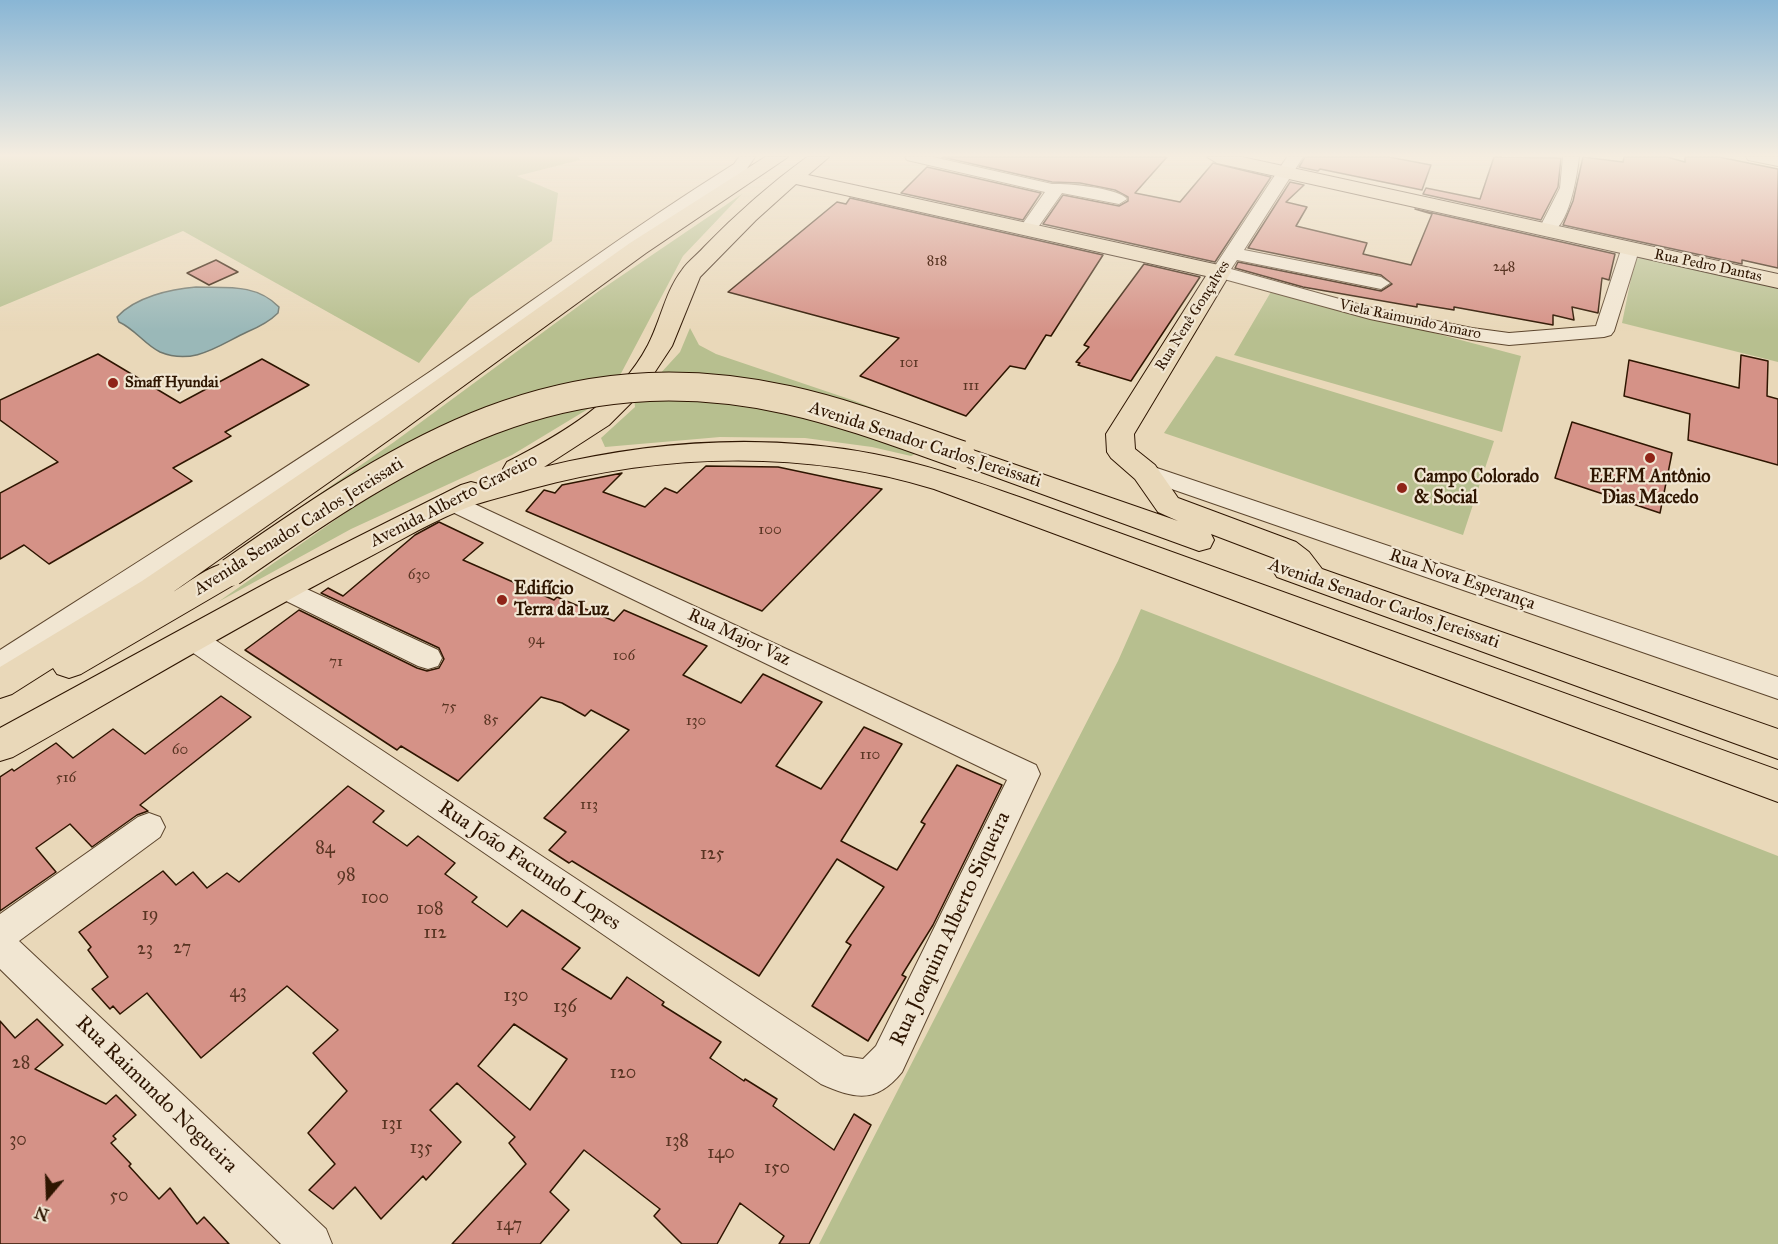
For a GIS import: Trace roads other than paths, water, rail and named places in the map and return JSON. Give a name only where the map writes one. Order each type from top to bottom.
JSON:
[{"type":"main road","points":[[0,684],[153,589],[393,424],[638,248],[689,215]]},
{"type":"main road","name":"Avenida Alberto Craveiro","points":[[0,746],[283,588],[556,449],[596,424],[612,410],[638,379],[660,345],[688,277],[731,230],[748,215]]},
{"type":"main road","points":[[965,215],[1028,229],[1226,263]]},
{"type":"main road","name":"Rua Pedro Dantas","points":[[1493,215],[1630,249],[1778,281]]},
{"type":"main road","name":"Rua Nenê Gonçalves","points":[[1226,263],[1120,434],[1121,452],[1145,472],[1168,505],[1285,550],[1298,560],[1310,575]]},
{"type":"main road","name":"Avenida Senador Carlos Jereissati","points":[[0,701],[137,628],[231,572],[366,481],[414,454],[524,410],[572,396],[630,389],[675,388],[764,396],[867,422],[1244,556],[1310,575],[1778,744]]},
{"type":"main road","name":"Avenida Senador Carlos Jereissati","points":[[453,502],[528,479],[584,467],[687,453],[830,457],[928,477],[1012,504],[1778,786]]},
{"type":"street","points":[[0,664],[229,517],[440,375],[574,277],[667,215]]},
{"type":"street","points":[[1028,229],[1039,215]]},
{"type":"street","name":"Rua Nenê Gonçalves","points":[[1226,263],[1257,215]]},
{"type":"street","points":[[1548,229],[1555,215]]},
{"type":"street","name":"Viela Raimundo Amaro","points":[[1226,263],[1370,313],[1472,334],[1509,339],[1604,331],[1630,249]]},
{"type":"street","points":[[1226,263],[1381,283]]},
{"type":"street","name":"Rua Nova Esperança","points":[[1145,472],[1778,688]]},
{"type":"street","name":"Rua Major Vaz","points":[[453,502],[1025,774]]},
{"type":"street","points":[[283,588],[428,658]]},
{"type":"street","name":"Rua João Facundo Lopes","points":[[193,639],[834,1071],[857,1079],[870,1078]]},
{"type":"street","name":"Rua Joaquim Alberto Siqueira","points":[[870,1078],[879,1072],[890,1059],[1025,774]]},
{"type":"street","points":[[0,934],[149,827]]},
{"type":"street","name":"Rua Raimundo Nogueira","points":[[0,949],[13,957],[311,1244]]},
{"type":"water","points":[[196,287],[229,287],[250,290],[270,299],[279,307],[278,313],[264,324],[216,348],[184,357],[160,352],[119,322],[117,317],[143,299],[165,292]]},
{"type":"place","name":"Smaff Hyundai","points":[[113,383]]},
{"type":"place","name":"EEFM Antônio Dias Macedo","points":[[1650,458]]},
{"type":"place","name":"Campo Colorado & Social","points":[[1402,488]]},
{"type":"place","name":"Edifício Terra da Luz","points":[[502,600]]}]
